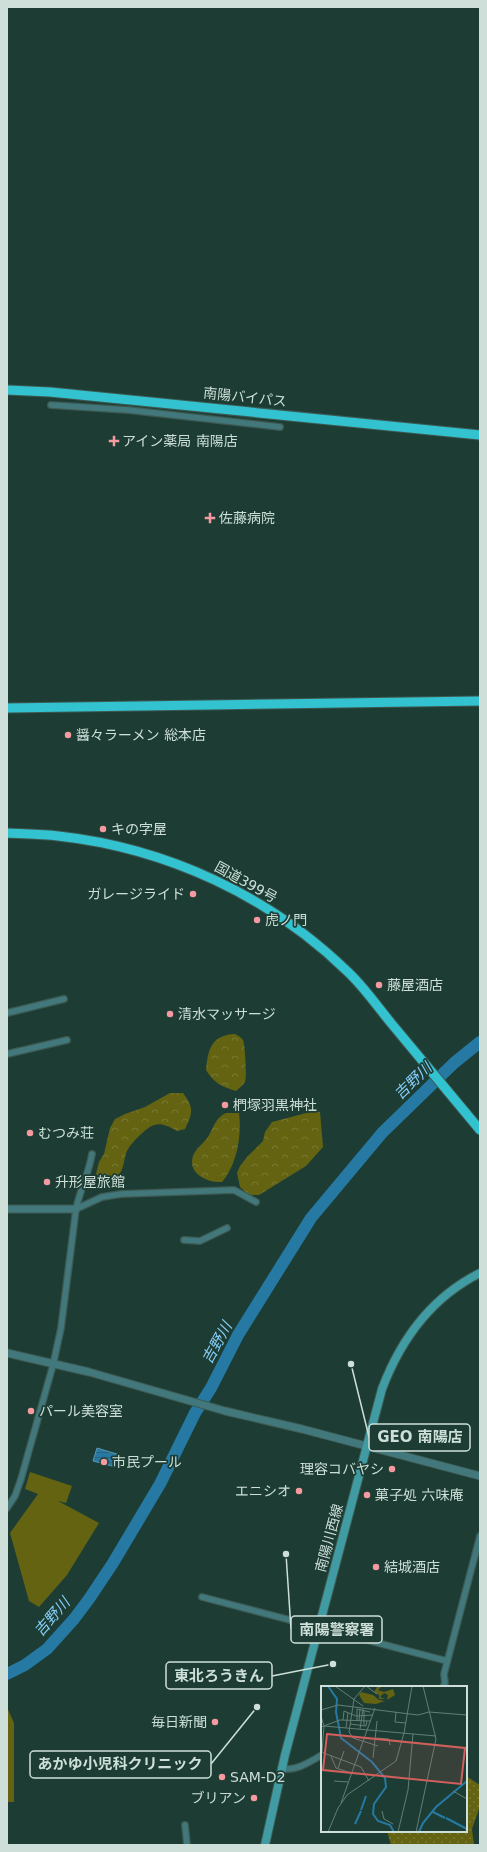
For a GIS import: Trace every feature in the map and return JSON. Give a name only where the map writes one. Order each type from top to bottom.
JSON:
[{"type":"highway","name":"南陽バイパス","points":[[7,390],[50,392],[480,435]]},
{"type":"highway","points":[[7,708],[480,701]]},
{"type":"highway","name":"国道399号","points":[[7,833],[58,836],[137,851],[184,866],[262,904],[297,929],[349,973],[480,1130]]},
{"type":"main road","name":"南陽川西線","points":[[265,1845],[281,1768],[382,1390],[393,1363],[417,1324],[441,1298],[453,1288],[480,1273]]},
{"type":"street","points":[[52,405],[128,410],[280,427]]},
{"type":"street","points":[[7,1013],[64,999]]},
{"type":"street","points":[[7,1054],[67,1040]]},
{"type":"street","points":[[7,1508],[15,1496],[21,1479],[54,1365],[61,1328],[78,1196],[90,1164],[92,1154]]},
{"type":"street","points":[[7,1209],[76,1209],[102,1197],[121,1194],[234,1190],[256,1202]]},
{"type":"street","points":[[184,1240],[200,1241],[227,1228]]},
{"type":"street","points":[[7,1353],[89,1372],[225,1412],[367,1446],[480,1476]]},
{"type":"street","points":[[444,1686],[447,1660],[480,1536]]},
{"type":"street","points":[[202,1597],[447,1660]]},
{"type":"street","points":[[281,1768],[289,1770],[295,1769],[321,1756]]},
{"type":"street","points":[[185,1825],[187,1845]]},
{"type":"green space","points":[[235,1034],[243,1040],[246,1068],[245,1082],[236,1091],[219,1084],[206,1070],[208,1056],[212,1045],[221,1037]]},
{"type":"green space","points":[[170,1093],[183,1093],[191,1106],[190,1118],[185,1129],[177,1131],[161,1124],[157,1124],[149,1128],[129,1147],[122,1169],[118,1176],[114,1179],[102,1180],[96,1174],[99,1162],[104,1154],[110,1128],[115,1119],[145,1107]]},
{"type":"green space","points":[[314,1111],[320,1112],[323,1147],[306,1166],[259,1195],[249,1195],[240,1187],[237,1173],[247,1157],[263,1141],[265,1132],[272,1122]]},
{"type":"green space","points":[[226,1113],[239,1113],[239,1140],[235,1158],[227,1175],[222,1182],[211,1181],[200,1176],[193,1168],[193,1156],[208,1137],[219,1117]]},
{"type":"green space","points":[[30,1472],[72,1486],[66,1503],[58,1501],[99,1523],[67,1575],[39,1607],[29,1601],[10,1533],[38,1494],[25,1489]]},
{"type":"green space","points":[[7,1707],[14,1723],[14,1802],[7,1802]]},
{"type":"green space","points":[[467,1777],[480,1785],[480,1806],[472,1829],[474,1845],[391,1845],[387,1832],[467,1832]]},
{"type":"water","points":[[97,1448],[120,1455],[116,1467],[93,1461]]},
{"type":"waterway","name":"吉野川","points":[[7,1674],[25,1665],[47,1649],[74,1619],[89,1599],[113,1563],[160,1484],[195,1413],[211,1388],[238,1335],[311,1218],[382,1133],[454,1063],[480,1042]]},
{"type":"place","name":"アイン薬局 南陽店","points":[[114,441]]},
{"type":"place","name":"佐藤病院","points":[[210,518]]},
{"type":"place","name":"醤々ラーメン 総本店","points":[[68,735]]},
{"type":"place","name":"キの字屋","points":[[103,829]]},
{"type":"place","name":"ガレージライド","points":[[193,894]]},
{"type":"place","name":"虎ノ門","points":[[257,920]]},
{"type":"place","name":"藤屋酒店","points":[[379,985]]},
{"type":"place","name":"清水マッサージ","points":[[170,1014]]},
{"type":"place","name":"椚塚羽黒神社","points":[[225,1105]]},
{"type":"place","name":"むつみ荘","points":[[30,1133]]},
{"type":"place","name":"升形屋旅館","points":[[47,1182]]},
{"type":"place","name":"GEO 南陽店","points":[[351,1364]]},
{"type":"place","name":"パール美容室","points":[[31,1411]]},
{"type":"place","name":"市民プール","points":[[104,1462]]},
{"type":"place","name":"理容コバヤシ","points":[[392,1469]]},
{"type":"place","name":"エニシオ","points":[[299,1491]]},
{"type":"place","name":"菓子処 六味庵","points":[[367,1495]]},
{"type":"place","name":"南陽警察署","points":[[286,1554]]},
{"type":"place","name":"結城酒店","points":[[376,1567]]},
{"type":"place","name":"東北ろうきん","points":[[333,1664]]},
{"type":"place","name":"あかゆ小児科クリニック","points":[[257,1707]]},
{"type":"place","name":"毎日新聞","points":[[215,1722]]},
{"type":"place","name":"SAM-D2","points":[[222,1777]]},
{"type":"place","name":"ブリアン","points":[[254,1798]]}]
